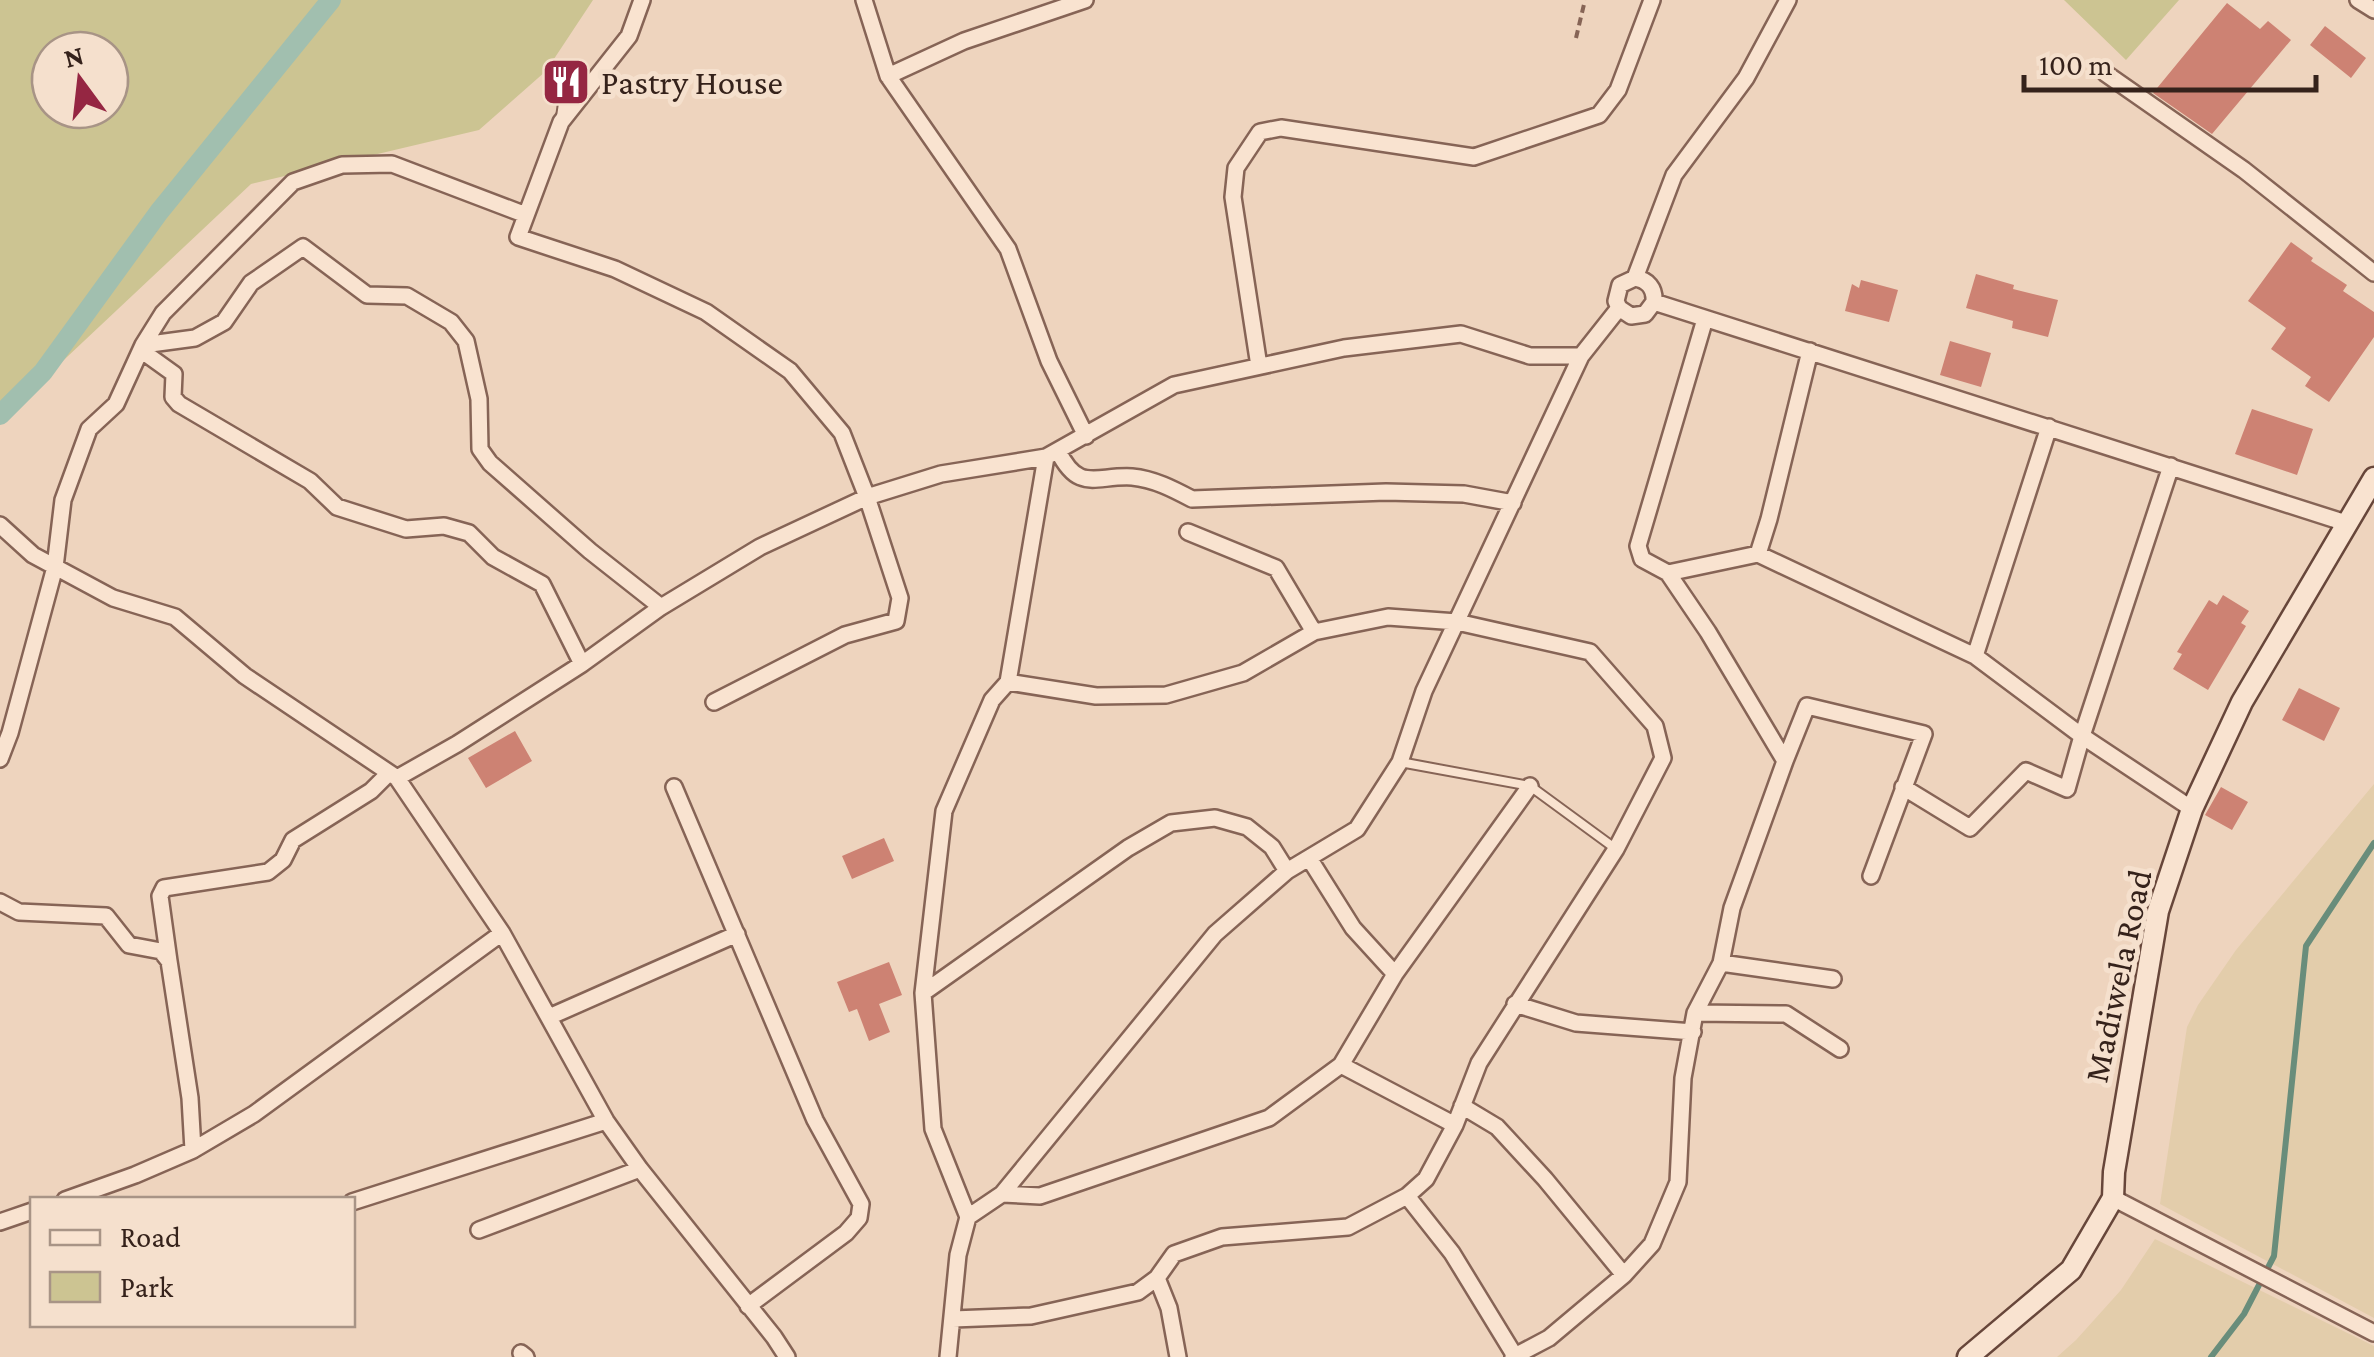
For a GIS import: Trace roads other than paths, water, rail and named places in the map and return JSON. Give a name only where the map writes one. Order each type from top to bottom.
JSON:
[{"type":"main road","name":"Madiwela Road","points":[[1968,1357],[2070,1270],[2113,1198],[2114,1172],[2158,911],[2192,808],[2242,702],[2374,478]]},
{"type":"street","points":[[642,0],[629,36],[561,122],[518,237],[616,269],[706,312],[790,372],[842,433],[868,497],[900,598],[896,621],[845,636],[714,702]]},
{"type":"street","points":[[864,0],[888,76],[1008,249],[1049,361],[1086,436]]},
{"type":"street","points":[[888,76],[964,41],[1085,0]]},
{"type":"street","points":[[1259,366],[1233,198],[1236,168],[1260,132],[1281,128],[1474,157],[1582,121],[1599,114],[1618,90],[1652,0]]},
{"type":"street","points":[[1635,278],[1652,288],[1654,302],[1646,314],[1638,316],[1624,314],[1619,308],[1616,301],[1620,285],[1635,278],[1674,175],[1746,78],[1788,0]]},
{"type":"street","points":[[2358,0],[2374,10]]},
{"type":"street","points":[[2105,74],[2244,170],[2374,272]]},
{"type":"street","points":[[0,759],[55,567],[63,500],[76,462],[90,429],[116,404],[164,313],[293,182],[342,165],[392,164],[526,216]]},
{"type":"street","points":[[143,348],[195,338],[224,322],[250,283],[303,247],[367,294],[407,296],[450,322],[466,341],[479,399],[480,449],[490,463],[661,607]]},
{"type":"street","points":[[1654,302],[2349,524]]},
{"type":"street","points":[[968,1216],[1002,1194],[1215,934],[1287,871],[1357,829],[1400,762],[1424,691],[1581,356],[1619,308]]},
{"type":"street","points":[[1705,319],[1638,546],[1642,559],[1668,574],[1708,632],[1785,762]]},
{"type":"street","points":[[193,1150],[190,1098],[160,896],[164,888],[268,872],[283,860],[293,840],[394,775],[456,744],[582,664],[661,607],[760,547],[868,497],[940,474],[1052,454],[1174,385],[1344,348],[1461,334],[1530,356],[1581,356]]},
{"type":"street","points":[[143,348],[174,374],[173,397],[179,404],[310,481],[337,506],[406,529],[444,526],[470,533],[493,557],[542,584],[582,664]]},
{"type":"street","points":[[1758,554],[1810,351]]},
{"type":"street","points":[[1975,656],[2049,427]]},
{"type":"street","points":[[1052,454],[1086,480],[1134,477],[1164,484],[1192,500],[1386,492],[1464,494],[1513,503]]},
{"type":"street","points":[[948,1357],[958,1254],[968,1216],[933,1129],[923,993],[944,811],[992,700],[1008,682],[1052,454]]},
{"type":"street","points":[[1903,786],[1970,828],[2026,770],[2068,789],[2171,466]]},
{"type":"street","points":[[0,525],[33,555],[113,598],[175,617],[245,676],[394,775],[502,933],[606,1122],[787,1357]]},
{"type":"street","points":[[1188,532],[1276,568],[1314,632]]},
{"type":"street","points":[[1668,574],[1758,554],[1975,656],[2082,736],[2192,808]]},
{"type":"street","points":[[953,1319],[1032,1316],[1138,1292],[1157,1278],[1174,1254],[1222,1237],[1348,1227],[1407,1196],[1426,1179],[1455,1125],[1479,1062],[1616,849],[1663,758],[1654,726],[1590,652],[1458,622],[1388,616],[1314,632],[1243,674],[1166,695],[1096,696],[1008,682]]},
{"type":"street","points":[[1407,1196],[1452,1253],[1514,1356],[1549,1338],[1624,1276],[1652,1244],[1678,1182],[1684,1078],[1695,1012],[1721,962],[1732,908],[1808,706],[1924,734],[1872,876]]},
{"type":"street","points":[[1002,1194],[1040,1196],[1269,1118],[1341,1065],[1395,974],[1530,786]]},
{"type":"street","points":[[674,787],[815,1120],[861,1204],[859,1218],[846,1233],[748,1306]]},
{"type":"street","points":[[923,993],[1128,848],[1171,823],[1215,818],[1247,827],[1272,847],[1287,871]]},
{"type":"street","points":[[1309,858],[1353,928],[1395,974]]},
{"type":"street","points":[[0,902],[19,912],[106,916],[129,944],[161,951],[169,961]]},
{"type":"street","points":[[74,1197],[193,1150],[254,1114],[502,933]]},
{"type":"street","points":[[549,1017],[737,934]]},
{"type":"street","points":[[1721,962],[1833,979]]},
{"type":"street","points":[[1515,1004],[1576,1023],[1693,1032]]},
{"type":"street","points":[[1695,1012],[1786,1014],[1840,1049]]},
{"type":"street","points":[[1341,1065],[1455,1125]]},
{"type":"street","points":[[1462,1106],[1496,1127],[1545,1179],[1624,1276]]},
{"type":"street","points":[[355,1201],[606,1122]]},
{"type":"street","points":[[479,1230],[640,1169]]},
{"type":"street","points":[[2113,1198],[2374,1332]]},
{"type":"street","points":[[0,1222],[30,1211]]},
{"type":"street","points":[[1157,1278],[1169,1308],[1178,1357]]},
{"type":"lane","points":[[561,122],[566,82]]},
{"type":"lane","points":[[1400,762],[1530,786],[1616,849]]},
{"type":"waterway","points":[[0,415],[43,372],[159,212],[331,0]]},
{"type":"waterway","points":[[2211,1357],[2244,1314],[2274,1256],[2306,946],[2374,843]]},
{"type":"place","name":"Pastry House","points":[[566,82]]}]
